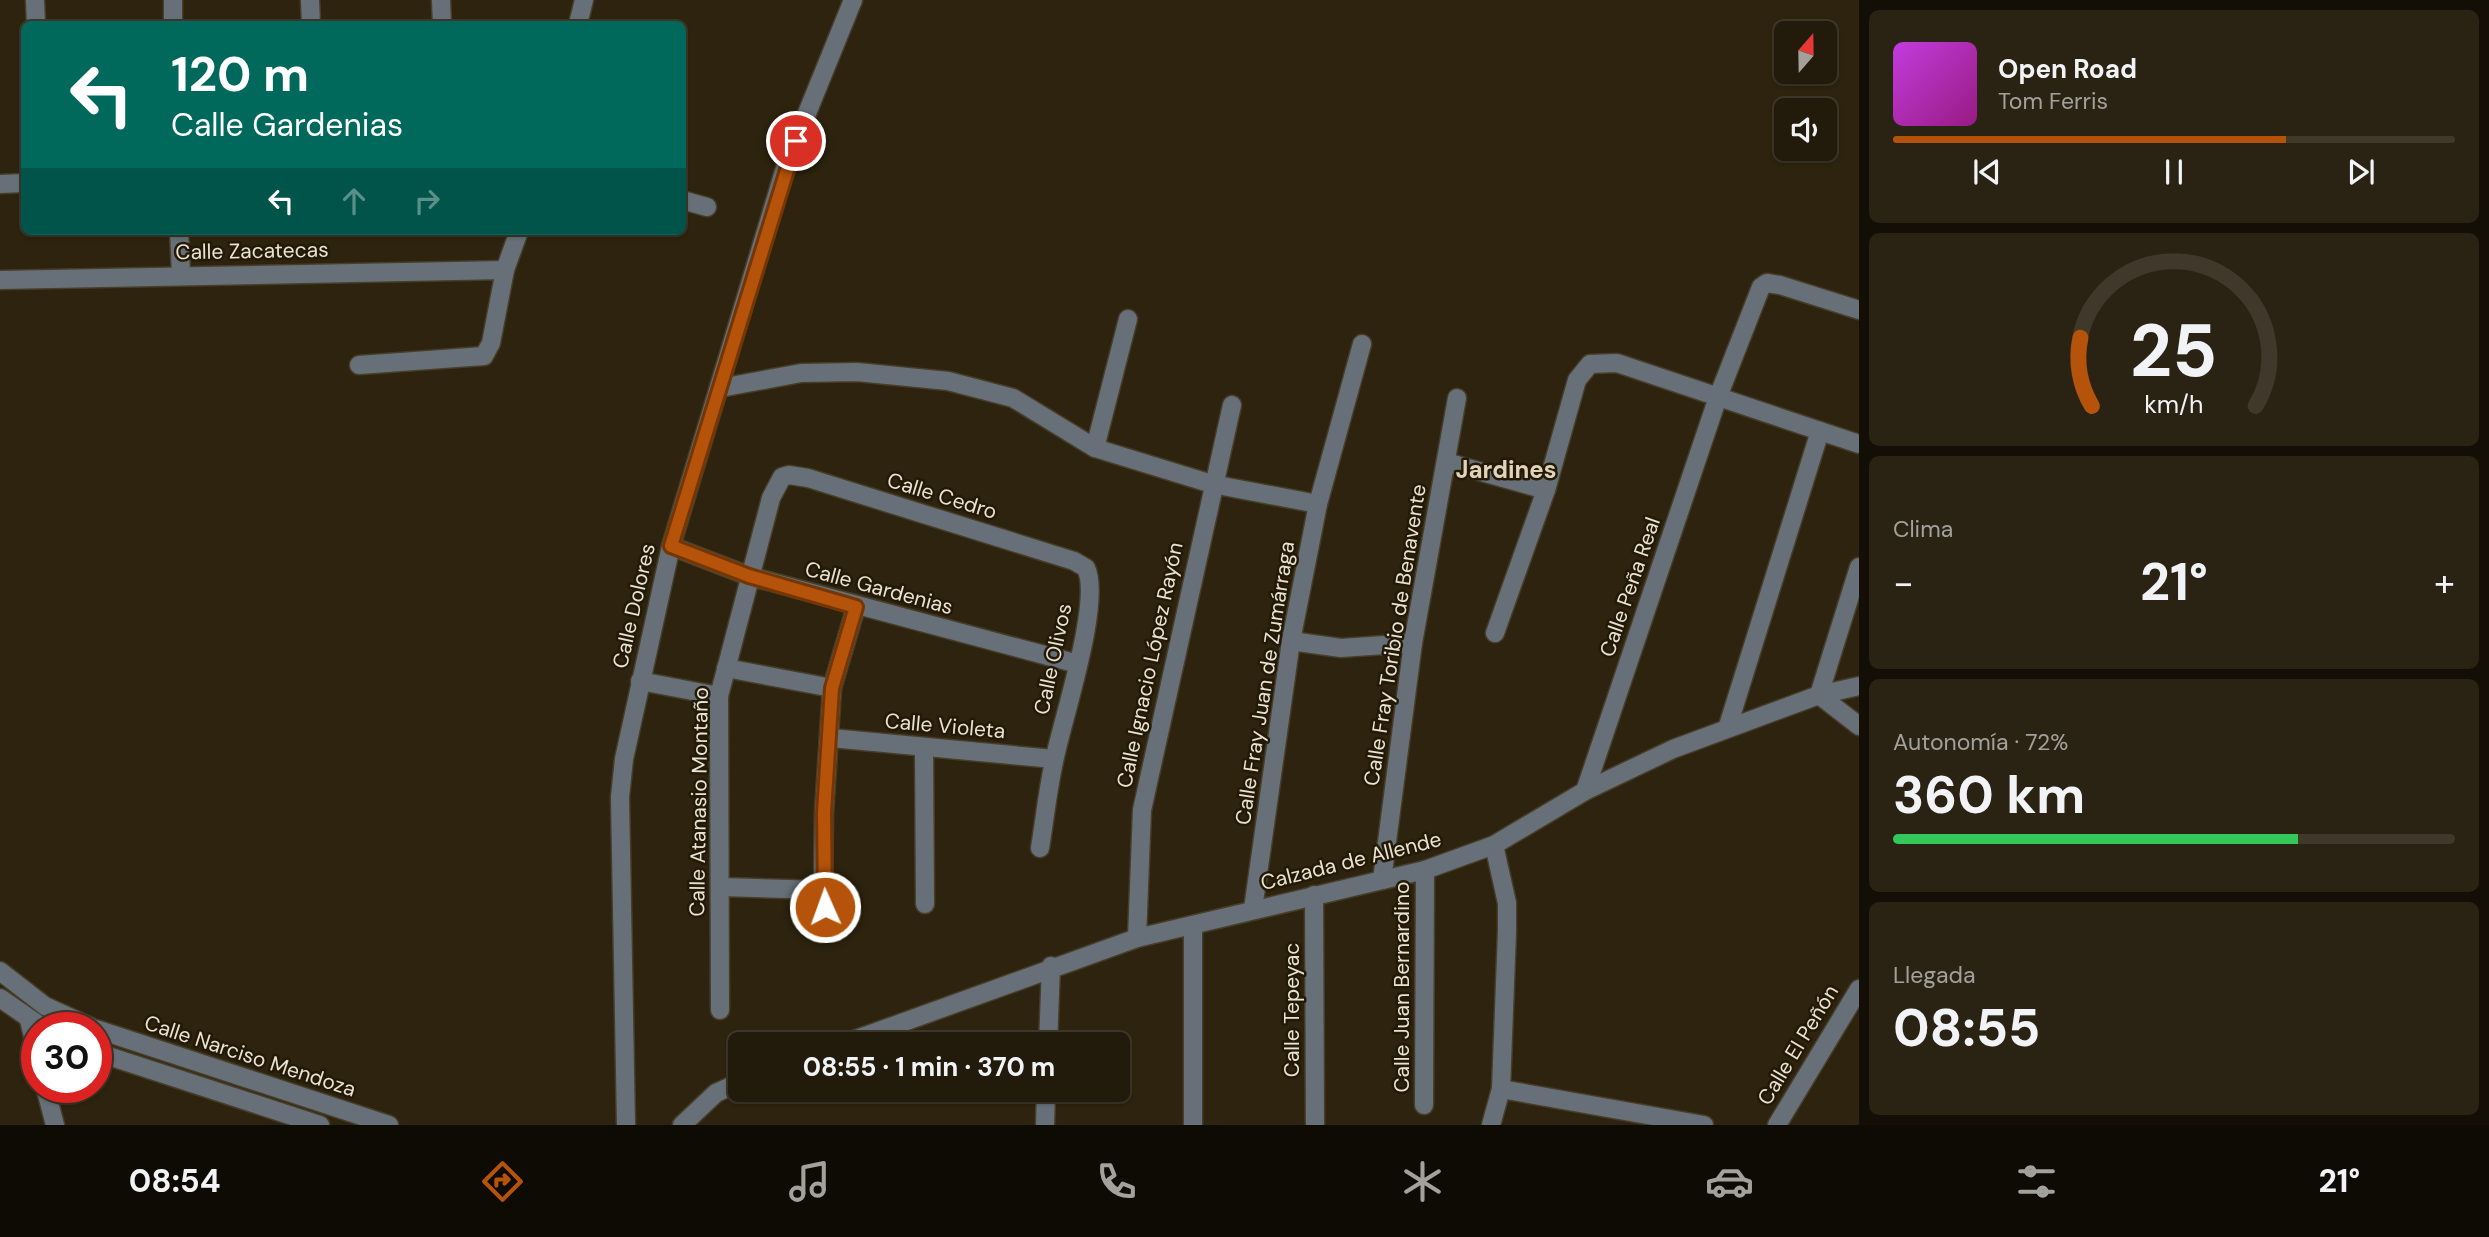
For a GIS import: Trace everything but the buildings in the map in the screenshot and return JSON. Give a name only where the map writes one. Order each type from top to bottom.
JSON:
[{"type":"street","points":[[35,0],[36,21]]},
{"type":"street","points":[[173,0],[173,21]]},
{"type":"street","points":[[310,0],[311,21]]},
{"type":"street","points":[[442,0],[442,21]]},
{"type":"street","points":[[579,21],[584,0]]},
{"type":"street","name":"Calle Dolores","points":[[626,1125],[620,797],[624,759],[671,546],[786,164],[853,0]]},
{"type":"street","points":[[0,184],[21,183]]},
{"type":"street","points":[[686,201],[707,207]]},
{"type":"street","points":[[178,235],[181,274]]},
{"type":"street","points":[[359,365],[484,356],[491,343],[505,270],[518,235]]},
{"type":"street","name":"Calle Zacatecas","points":[[0,280],[181,274],[505,270]]},
{"type":"street","name":"Calle Peña Real","points":[[1585,791],[1718,397],[1757,296],[1767,283],[1859,310]]},
{"type":"street","points":[[1095,448],[1128,319]]},
{"type":"street","name":"Calle Fray Juan de Zumárraga","points":[[1253,909],[1290,641],[1318,504],[1362,344]]},
{"type":"street","points":[[1495,633],[1546,489],[1577,380],[1590,364],[1617,363],[1859,444]]},
{"type":"street","points":[[720,388],[801,373],[857,372],[948,381],[1013,398],[1095,448],[1212,484],[1318,504]]},
{"type":"street","name":"Calle Fray Toribio de Benavente","points":[[1382,880],[1413,643],[1457,398]]},
{"type":"street","name":"Calle Ignacio López Rayón","points":[[1137,938],[1142,810],[1231,405]]},
{"type":"street","points":[[1728,726],[1819,432]]},
{"type":"street","points":[[1446,462],[1546,489]]},
{"type":"street","name":"Calle Cedro","points":[[782,477],[789,475],[808,478],[1074,561],[1086,568]]},
{"type":"street","name":"Calle Atanasio Montaño","points":[[720,1010],[719,696],[771,498],[782,477]]},
{"type":"street","name":"Calle Gardenias","points":[[671,546],[749,576],[856,607],[1078,664]]},
{"type":"street","points":[[1859,567],[1819,695],[1859,726]]},
{"type":"street","name":"Calle Olivos","points":[[1040,848],[1054,759],[1078,664],[1090,589],[1086,568]]},
{"type":"street","points":[[826,925],[823,890],[826,774],[831,737],[832,688],[856,607]]},
{"type":"street","points":[[1290,641],[1341,648],[1413,643]]},
{"type":"street","points":[[726,668],[832,688]]},
{"type":"street","points":[[640,681],[719,696]]},
{"type":"street","name":"Calzada de Allende","points":[[875,1032],[1051,966],[1137,938],[1425,870],[1494,845],[1585,791],[1728,726],[1819,695],[1859,686]]},
{"type":"street","name":"Calle Violeta","points":[[831,737],[1054,759]]},
{"type":"street","points":[[923,747],[925,904]]},
{"type":"street","points":[[1491,1125],[1501,1089],[1507,903],[1494,845]]},
{"type":"street","name":"Calle Juan Bernardino","points":[[1424,1105],[1425,870]]},
{"type":"street","points":[[721,887],[823,890]]},
{"type":"street","name":"Calle Tepeyac","points":[[1314,895],[1315,1125]]},
{"type":"street","points":[[1193,925],[1193,1125]]},
{"type":"street","points":[[1048,1032],[1051,966]]},
{"type":"street","points":[[0,971],[45,1006],[58,1012]]},
{"type":"street","name":"Calle El Peñón","points":[[1777,1125],[1859,989]]},
{"type":"street","points":[[0,998],[21,1014]]},
{"type":"street","name":"Calle Narciso Mendoza","points":[[112,1034],[389,1125]]},
{"type":"street","name":"Calle Narciso Mendoza","points":[[112,1057],[320,1125]]},
{"type":"street","points":[[682,1125],[716,1093],[728,1088]]},
{"type":"street","points":[[1501,1089],[1704,1125]]},
{"type":"street","points":[[1045,1125],[1046,1102]]},
{"type":"street","points":[[49,1103],[55,1125]]},
{"type":"district","name":"Jardines","points":[[1506,469]]},
{"type":"route","points":[[796,141],[786,164],[671,546],[749,576],[856,607],[832,688],[831,737],[824,813],[825,907]]}]
